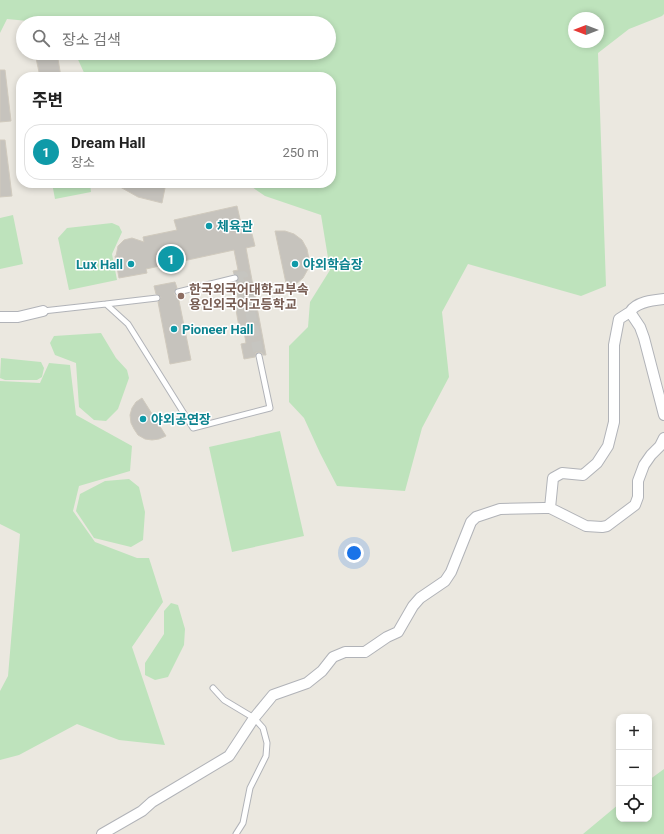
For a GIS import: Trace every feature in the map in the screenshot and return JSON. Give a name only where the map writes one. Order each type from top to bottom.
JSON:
[{"type":"street","points":[[550,508],[553,478],[562,473],[583,475],[597,463],[608,446],[614,422],[614,345],[619,319],[630,312],[632,308],[654,300],[664,299]]},
{"type":"street","points":[[0,317],[18,317],[42,311]]},
{"type":"street","points":[[630,312],[642,331],[664,415]]},
{"type":"street","points":[[102,834],[142,811],[152,802],[229,756],[254,718],[273,695],[307,683],[322,671],[333,657],[345,652],[365,652],[387,637],[398,632],[413,606],[420,598],[446,581],[452,572],[471,522],[476,517],[500,509],[550,508],[586,526],[602,527],[612,524],[635,505],[638,497],[638,481],[644,465],[660,446],[664,438]]},
{"type":"lane","points":[[178,292],[235,278]]},
{"type":"lane","points":[[42,311],[157,298]]},
{"type":"lane","points":[[106,304],[128,324],[193,428],[270,408],[259,356]]},
{"type":"lane","points":[[213,688],[224,700],[254,718],[263,728],[267,743],[266,756],[250,788],[243,823],[236,834]]},
{"type":"green space","points":[[0,0],[664,0],[664,14],[662,16],[629,29],[598,53],[606,286],[581,296],[468,264],[442,312],[449,377],[422,428],[405,491],[337,486],[304,418],[289,402],[289,346],[308,327],[310,302],[330,270],[321,215],[265,196],[253,188],[336,188],[336,72],[84,72],[78,60],[336,60],[336,16],[16,16],[16,20],[7,19],[0,33]]},
{"type":"green space","points":[[53,188],[91,188],[91,192],[55,199]]},
{"type":"green space","points":[[13,215],[23,264],[0,269],[0,218]]},
{"type":"green space","points":[[112,223],[119,226],[122,232],[112,254],[117,280],[69,290],[58,238],[67,228]]},
{"type":"green space","points":[[101,333],[116,358],[127,370],[129,378],[118,409],[106,421],[94,420],[79,407],[76,363],[55,355],[50,343],[54,336]]},
{"type":"green space","points":[[1,358],[41,362],[44,368],[42,377],[37,380],[5,380],[0,378]]},
{"type":"green space","points":[[49,363],[70,365],[76,415],[132,446],[130,471],[79,486],[73,511],[95,542],[137,558],[149,558],[163,602],[132,647],[165,745],[119,740],[77,724],[19,755],[0,760],[0,691],[8,676],[20,534],[0,524],[0,381],[40,383]]},
{"type":"green space","points":[[280,431],[304,536],[232,552],[209,447]]},
{"type":"green space","points":[[129,479],[139,487],[145,512],[143,540],[131,547],[94,538],[76,511],[80,494],[105,481]]},
{"type":"green space","points":[[171,603],[178,605],[185,629],[184,645],[168,677],[155,680],[145,675],[145,663],[164,634],[164,611]]},
{"type":"green space","points":[[664,769],[664,834],[583,834],[616,806],[616,822],[652,822],[652,778]]},
{"type":"building","points":[[36,60],[58,60],[60,72],[39,72]]},
{"type":"building","points":[[0,70],[5,70],[11,121],[0,122]]},
{"type":"building","points":[[0,140],[5,140],[12,196],[0,197]]},
{"type":"building","points":[[122,188],[165,188],[162,203],[138,197]]},
{"type":"building","points":[[237,206],[243,232],[251,230],[255,246],[246,248],[266,355],[259,352],[256,353],[255,357],[244,359],[241,344],[246,343],[243,326],[239,327],[235,304],[239,303],[235,282],[238,281],[239,277],[238,275],[234,274],[233,271],[238,270],[234,250],[146,269],[147,273],[119,278],[115,256],[118,246],[124,240],[132,238],[144,242],[143,237],[177,230],[174,220]]},
{"type":"building","name":"야외학습장","points":[[275,231],[285,231],[294,234],[302,240],[307,249],[309,259],[308,269],[303,278],[296,284],[287,288]]},
{"type":"building","name":"Pioneer Hall","points":[[175,282],[177,288],[174,293],[178,296],[191,360],[170,364],[158,302],[161,297],[156,294],[154,286]]},
{"type":"building","name":"야외공연장","points":[[142,398],[166,436],[152,440],[145,439],[138,435],[134,429],[131,423],[130,415],[136,402]]},
{"type":"tunnel","points":[[235,278],[243,276],[259,356]]},
{"type":"place","name":"체육관","points":[[209,226]]},
{"type":"place","name":"Dream Hall","points":[[171,259]]},
{"type":"place","name":"Lux Hall","points":[[131,264]]},
{"type":"place","name":"야외학습장","points":[[295,264]]},
{"type":"place","name":"한국외국어대학교부속 용인외국어고등학교","points":[[181,296]]},
{"type":"place","name":"Pioneer Hall","points":[[174,329]]},
{"type":"place","name":"야외공연장","points":[[143,419]]}]
